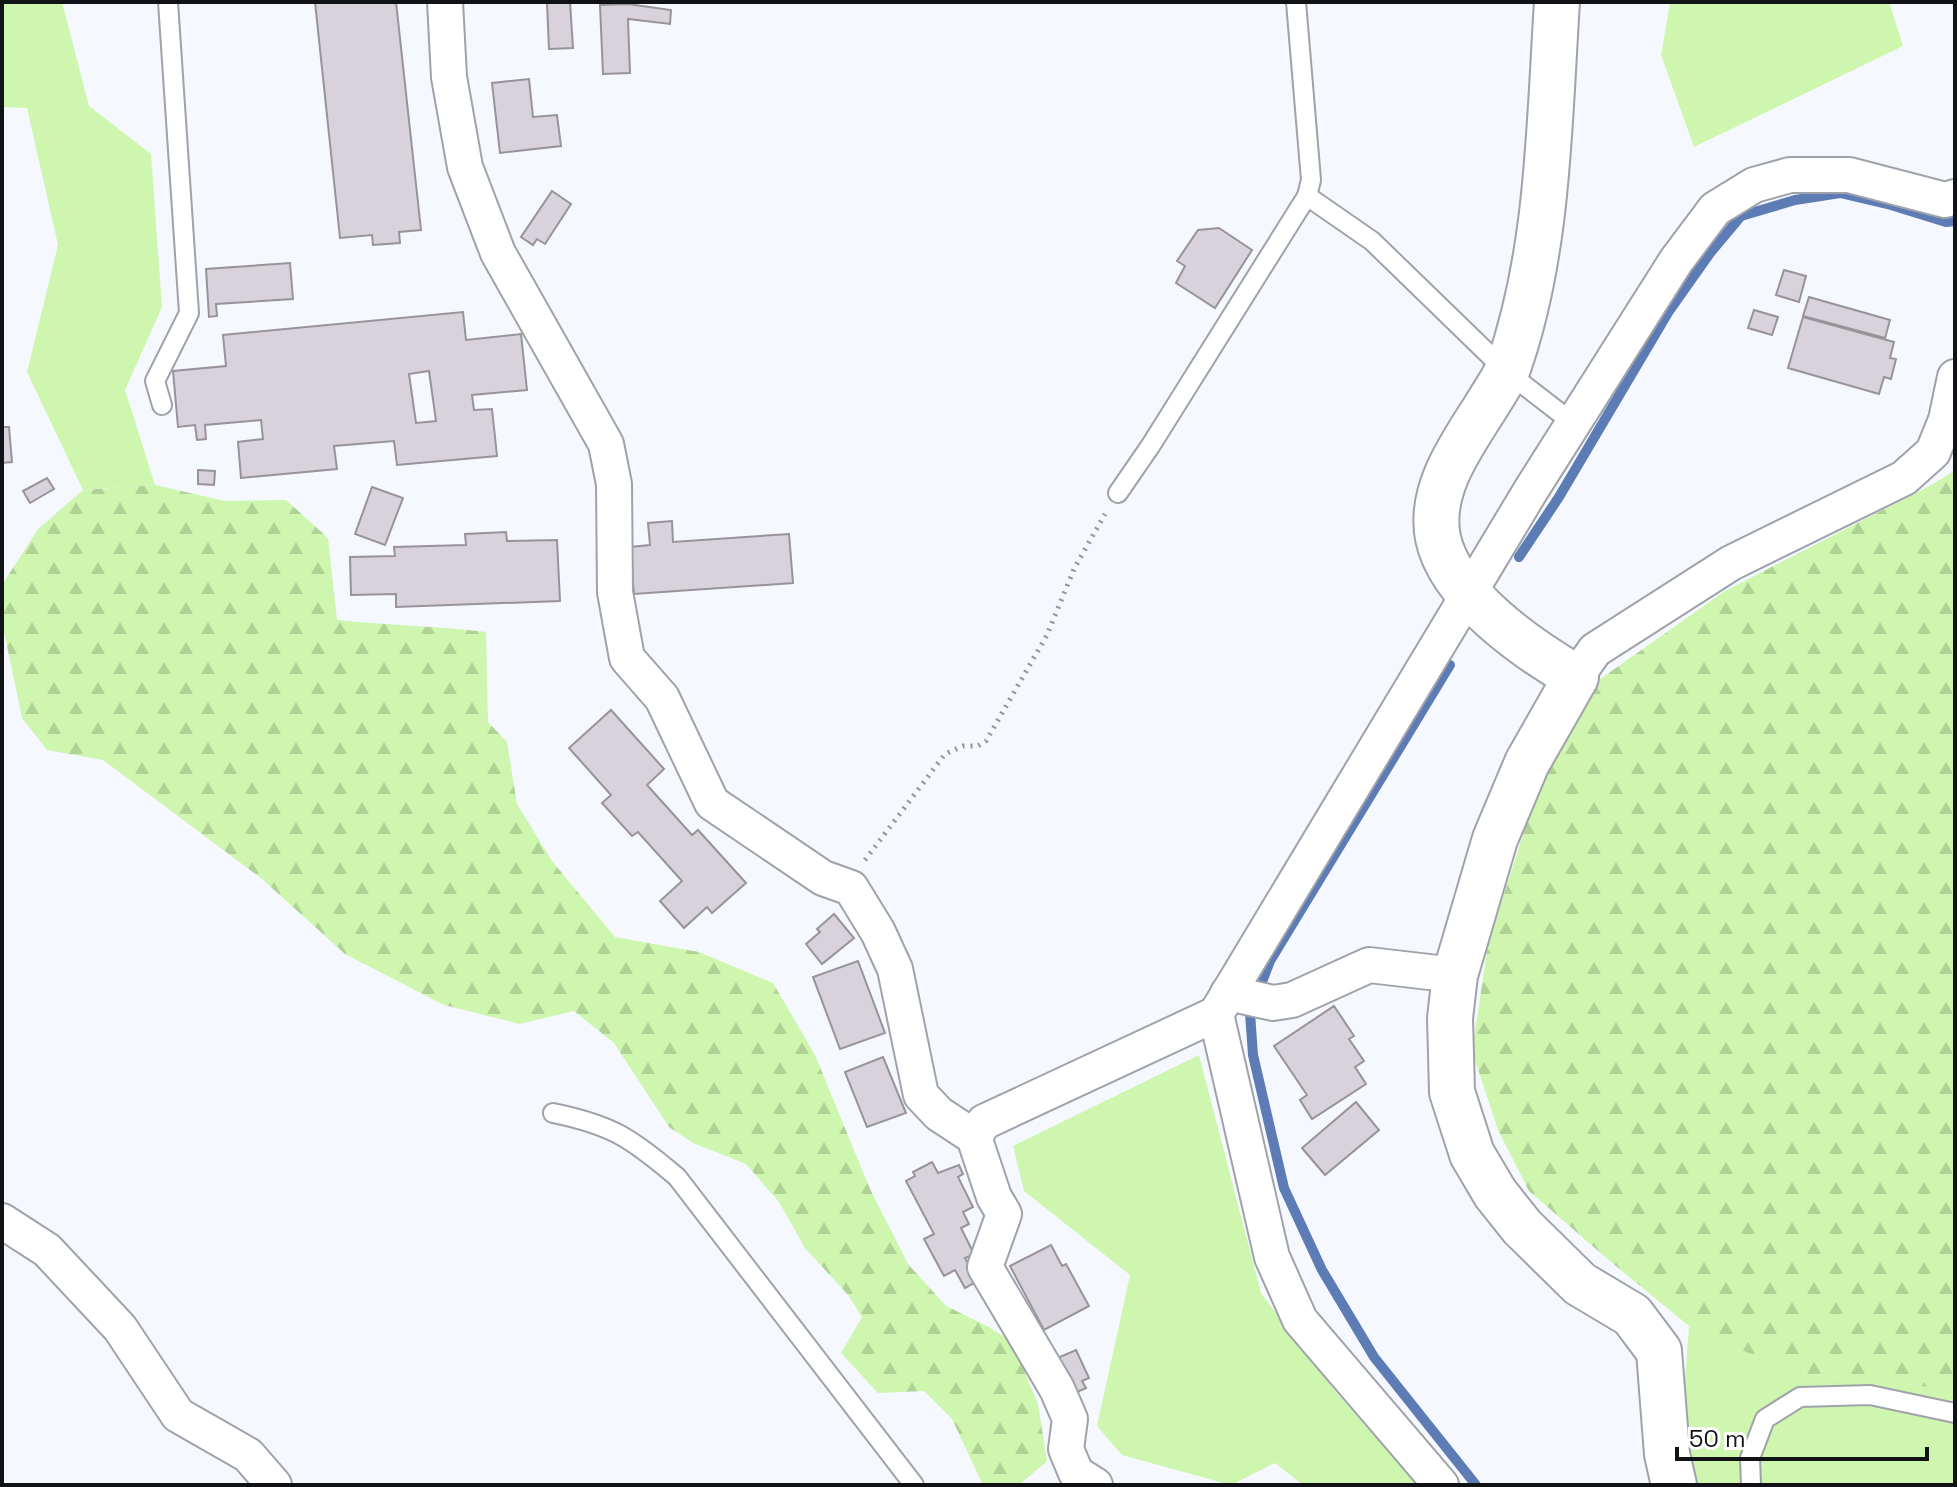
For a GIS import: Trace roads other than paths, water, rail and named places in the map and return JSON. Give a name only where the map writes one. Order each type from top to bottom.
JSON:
[{"type":"street","points":[[445,2],[449,77],[465,167],[498,253],[606,444],[614,484],[615,592],[627,658],[662,698],[712,803],[823,878],[851,888],[878,932],[895,969],[921,1095],[939,1114],[974,1137],[994,1197],[1004,1214],[985,1267],[1066,1409],[1070,1419],[1066,1449],[1076,1473],[1095,1485]]},
{"type":"street","points":[[1557,2],[1543,204],[1530,296],[1507,372],[1455,458],[1437,502],[1438,539],[1453,572],[1473,600],[1546,660],[1576,677]]},
{"type":"street","points":[[1441,1485],[1300,1320],[1272,1257],[1222,1003],[1573,423],[1676,261],[1715,209],[1754,185],[1790,175],[1849,175],[1945,200],[1955,197]]},
{"type":"street","points":[[1674,1485],[1667,1454],[1659,1351],[1632,1315],[1580,1284],[1522,1227],[1495,1193],[1472,1154],[1452,1092],[1450,1018],[1455,975],[1495,839],[1527,763],[1595,650],[1731,563],[1904,478],[1933,452],[1946,420],[1955,377]]},
{"type":"street","points":[[974,1137],[984,1122],[1222,1003],[1292,1000],[1369,965],[1455,975]]},
{"type":"street","points":[[2,1221],[47,1250],[120,1328],[178,1415],[248,1455],[274,1485]]},
{"type":"lane","points":[[162,405],[155,381],[189,313],[168,2]]},
{"type":"lane","points":[[1118,493],[1307,196],[1311,180],[1296,2]]},
{"type":"lane","points":[[1307,196],[1372,241],[1507,372],[1573,423]]},
{"type":"lane","points":[[553,1113],[593,1121],[636,1142],[677,1177],[914,1485]]},
{"type":"lane","points":[[1751,1485],[1750,1458],[1765,1419],[1800,1397],[1870,1395],[1955,1413]]},
{"type":"waterway","points":[[1519,557],[1559,497],[1669,311],[1741,216],[1795,200],[1840,193],[1946,222],[1955,221]]},
{"type":"waterway","points":[[1450,665],[1270,961],[1250,1013],[1253,1055],[1284,1188],[1322,1270],[1374,1357],[1476,1485]]}]
